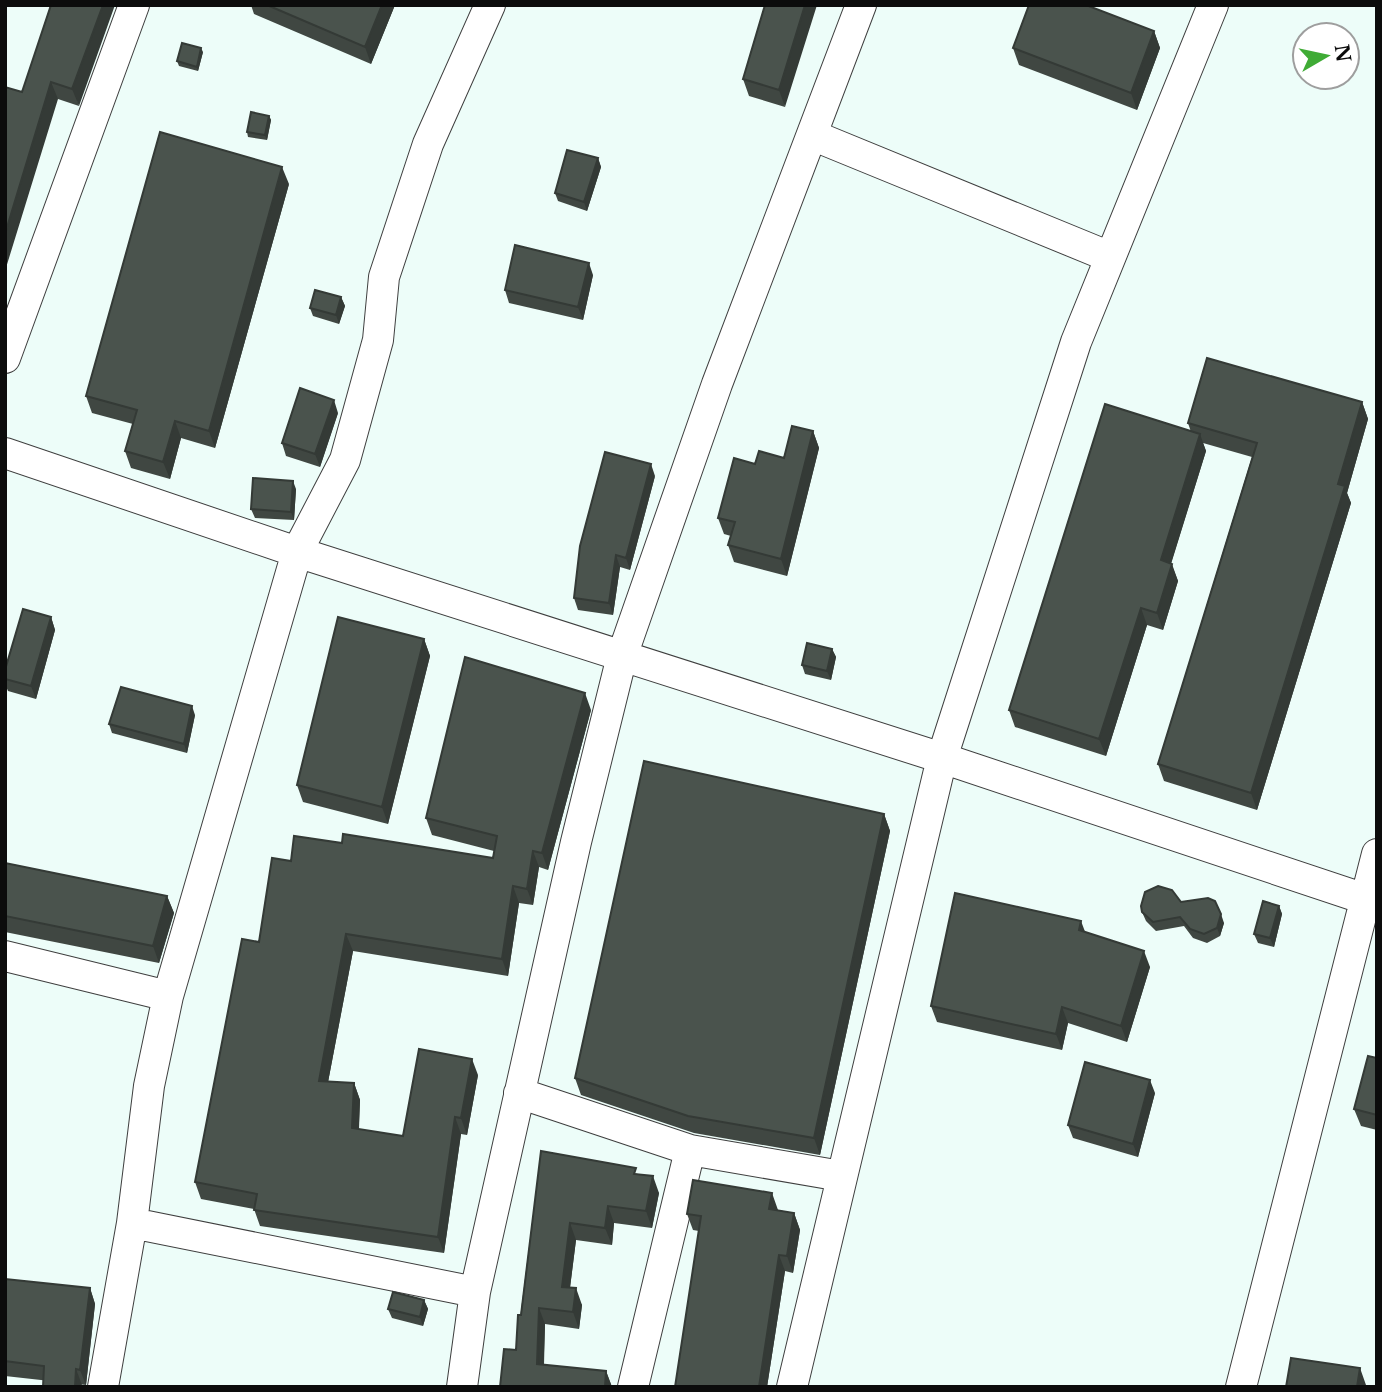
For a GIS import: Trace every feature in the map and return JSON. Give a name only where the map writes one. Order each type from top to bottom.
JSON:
[{"type":"street","points":[[5,358],[134,5]]},
{"type":"street","points":[[103,1387],[131,1223],[149,1086],[168,996],[297,552],[345,460],[378,340],[384,277],[428,144],[490,5]]},
{"type":"street","points":[[462,1387],[475,1292],[622,656],[717,384],[861,5]]},
{"type":"street","points":[[792,1387],[942,758],[1076,342],[1213,5]]},
{"type":"street","points":[[812,135],[1110,257]]},
{"type":"street","points":[[5,453],[297,552],[942,758],[1371,902]]},
{"type":"street","points":[[1241,1387],[1371,902],[1377,854]]},
{"type":"street","points":[[5,956],[168,996]]},
{"type":"street","points":[[519,1093],[690,1150],[841,1176]]},
{"type":"street","points":[[633,1387],[690,1150]]},
{"type":"street","points":[[131,1223],[475,1292]]},
{"type":"building","points":[[51,5],[103,5],[72,89],[51,82],[5,234],[5,87],[22,92]]},
{"type":"building","points":[[267,5],[382,5],[365,47]]},
{"type":"building","points":[[765,5],[805,5],[779,90],[743,79]]},
{"type":"building","points":[[1029,5],[1086,5],[1154,31],[1131,93],[1013,48]]},
{"type":"building","points":[[182,43],[201,48],[197,67],[177,61]]},
{"type":"building","points":[[251,112],[269,116],[265,135],[247,132]]},
{"type":"building","points":[[160,132],[282,167],[209,431],[175,421],[163,462],[125,451],[137,410],[86,396]]},
{"type":"building","points":[[567,150],[598,158],[584,202],[555,193]]},
{"type":"building","points":[[515,245],[589,263],[578,307],[505,290]]},
{"type":"building","points":[[315,290],[341,297],[336,315],[310,308]]},
{"type":"building","points":[[1207,358],[1362,402],[1338,484],[1345,486],[1251,793],[1158,764],[1257,443],[1188,423]]},
{"type":"building","points":[[300,388],[334,400],[315,454],[282,443]]},
{"type":"building","points":[[1105,404],[1200,434],[1161,560],[1172,564],[1157,613],[1141,608],[1099,739],[1009,710]]},
{"type":"building","points":[[792,426],[813,431],[781,559],[728,545],[735,522],[718,518],[734,458],[755,464],[759,451],[784,458]]},
{"type":"building","points":[[605,452],[651,464],[626,558],[616,555],[609,603],[574,598],[580,546]]},
{"type":"building","points":[[253,478],[293,481],[291,512],[251,509]]},
{"type":"building","points":[[23,609],[51,617],[31,686],[5,679],[5,670]]},
{"type":"building","points":[[338,617],[424,639],[382,807],[297,785]]},
{"type":"building","points":[[807,643],[832,649],[827,671],[802,665]]},
{"type":"building","points":[[465,657],[585,693],[542,853],[533,851],[527,889],[513,886],[502,959],[346,934],[319,1081],[354,1083],[352,1128],[403,1136],[419,1049],[472,1059],[461,1118],[455,1117],[438,1237],[254,1210],[257,1194],[195,1182],[242,939],[259,942],[272,858],[291,861],[294,836],[342,843],[343,834],[493,858],[497,836],[426,818]]},
{"type":"building","points":[[121,687],[192,706],[184,744],[109,724]]},
{"type":"building","points":[[644,761],[884,814],[814,1138],[688,1116],[575,1078]]},
{"type":"building","points":[[5,863],[167,896],[153,946],[5,916]]},
{"type":"building","points":[[1158,886],[1172,890],[1181,902],[1208,898],[1215,901],[1221,914],[1217,928],[1204,934],[1190,929],[1180,917],[1153,922],[1142,912],[1141,906],[1145,892]]},
{"type":"building","points":[[955,893],[1081,921],[1079,930],[1144,951],[1121,1026],[1062,1007],[1056,1034],[931,1006]]},
{"type":"building","points":[[1263,901],[1279,906],[1270,938],[1254,934]]},
{"type":"building","points":[[1368,1056],[1377,1058],[1377,1115],[1354,1109]]},
{"type":"building","points":[[1085,1062],[1150,1080],[1133,1144],[1068,1125]]},
{"type":"building","points":[[541,1151],[636,1168],[634,1174],[653,1176],[646,1211],[608,1206],[605,1228],[570,1223],[562,1287],[576,1288],[573,1312],[539,1308],[537,1364],[606,1371],[605,1387],[500,1387],[504,1349],[516,1350],[518,1315],[521,1315]]},
{"type":"building","points":[[693,1180],[772,1193],[769,1209],[794,1213],[787,1256],[779,1255],[759,1387],[675,1387],[701,1216],[687,1214]]},
{"type":"building","points":[[5,1279],[90,1288],[80,1370],[76,1369],[75,1387],[43,1387],[44,1366],[5,1361]]},
{"type":"building","points":[[393,1292],[424,1300],[420,1317],[388,1309]]},
{"type":"building","points":[[1291,1358],[1360,1368],[1357,1387],[1286,1387]]}]
